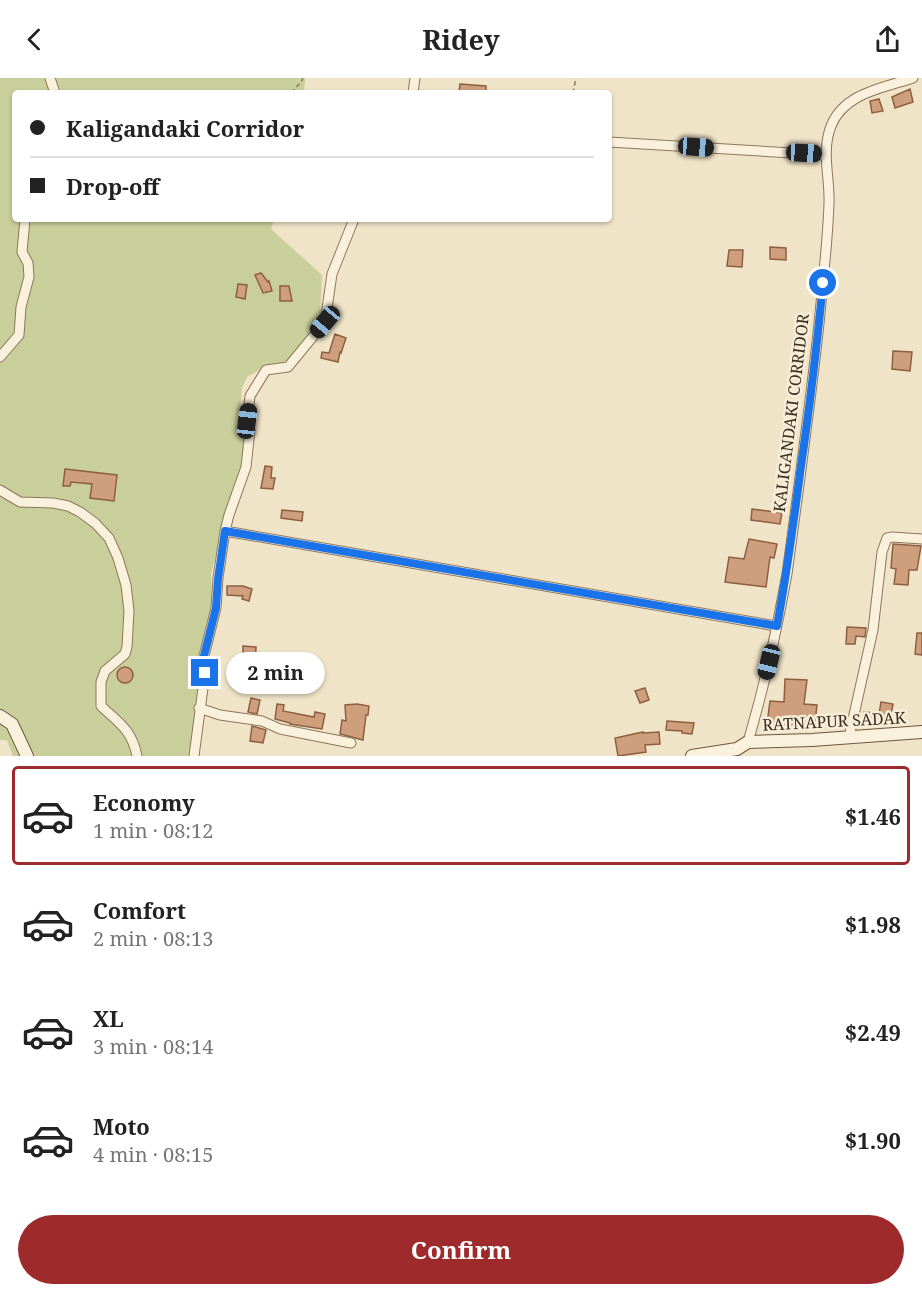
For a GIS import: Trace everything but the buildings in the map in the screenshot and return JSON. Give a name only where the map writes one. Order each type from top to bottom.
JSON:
[{"type":"main road","points":[[0,716],[12,724],[27,756]]},
{"type":"main road","name":"RATNAPUR SADAK","points":[[748,742],[922,732]]},
{"type":"main road","points":[[692,756],[736,749],[748,742]]},
{"type":"street","name":"KALIGANDAKI CORRIDOR","points":[[748,742],[769,662],[787,574],[818,342],[830,201],[825,154],[830,128],[838,112],[851,100],[864,93],[914,78]]},
{"type":"street","points":[[612,142],[825,154]]},
{"type":"street","points":[[0,357],[19,335],[21,307],[29,277],[28,263],[22,252],[26,222]]},
{"type":"street","points":[[194,756],[205,673],[204,656],[216,608],[225,531],[246,467],[250,430],[247,421],[250,396],[266,370],[288,367],[325,322],[332,274],[353,222]]},
{"type":"street","points":[[0,490],[20,502],[68,506],[95,523],[109,538],[126,585],[129,611],[125,654],[105,671],[101,682],[101,706],[128,731],[135,743],[137,756]]},
{"type":"street","points":[[225,531],[777,626]]},
{"type":"street","points":[[849,737],[873,630],[882,552],[887,538],[922,539]]},
{"type":"street","points":[[199,708],[220,715],[262,721],[280,729],[351,743]]},
{"type":"path","points":[[294,90],[303,78]]},
{"type":"green space","points":[[0,78],[305,78],[304,90],[12,90],[12,222],[273,222],[271,229],[322,275],[320,315],[289,363],[261,369],[247,377],[242,388],[240,410],[246,436],[242,467],[227,511],[211,574],[212,609],[200,670],[191,756],[13,756],[7,740],[0,740]]},
{"type":"route","points":[[205,673],[204,656],[216,608],[225,531],[777,626],[787,574],[810,405],[823,283]]}]
